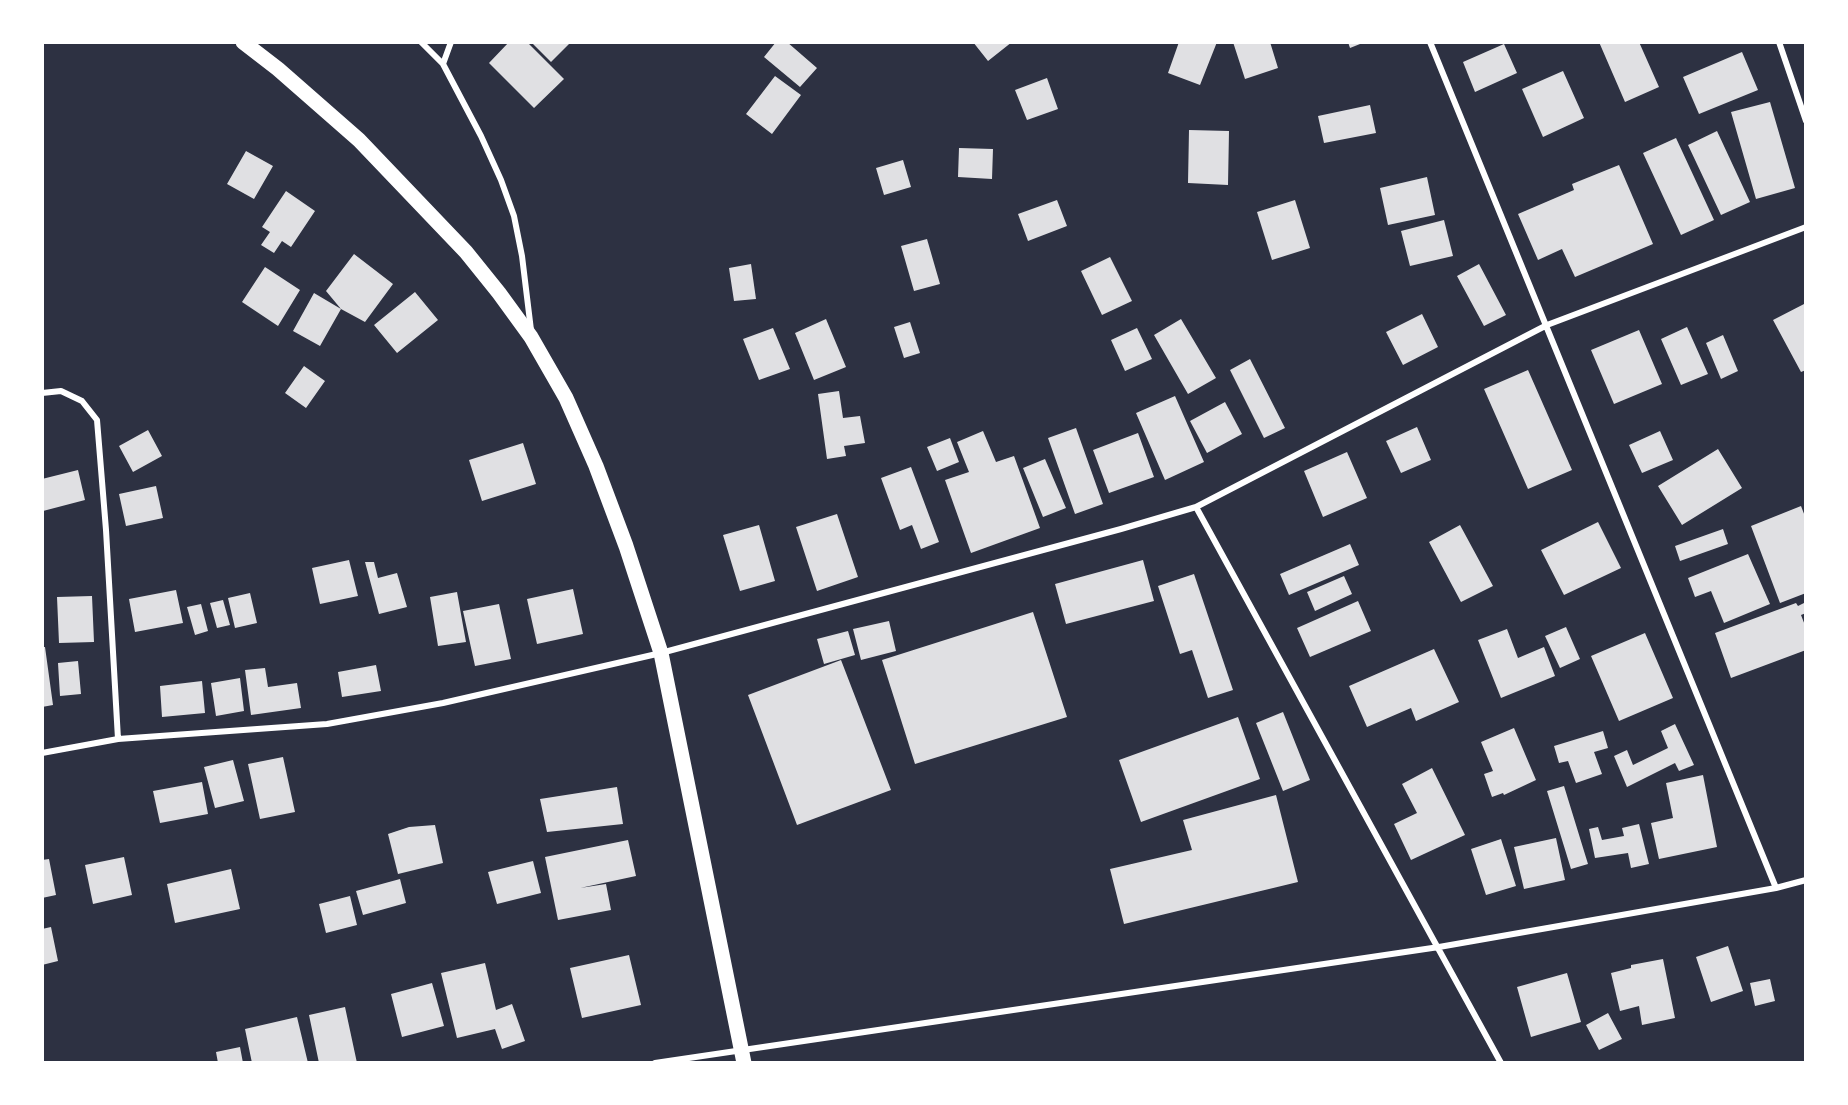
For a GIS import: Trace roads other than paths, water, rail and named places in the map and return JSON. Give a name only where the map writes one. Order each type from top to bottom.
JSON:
[{"type":"main road","points":[[243,42],[359,140],[500,292],[531,337],[566,399],[596,466],[626,546],[661,653],[744,1057]]},
{"type":"street","points":[[421,42],[442,63],[481,136],[501,180],[514,216],[522,256],[531,337]]},
{"type":"street","points":[[442,63],[451,42]]},
{"type":"street","points":[[1430,42],[1776,888]]},
{"type":"street","points":[[1779,42],[1806,121]]},
{"type":"street","points":[[42,753],[118,739],[327,724],[443,703],[661,653],[1197,507],[1547,325],[1806,227]]},
{"type":"street","points":[[42,393],[60,391],[82,401],[97,420],[118,739]]},
{"type":"street","points":[[1197,507],[1501,1063]]},
{"type":"street","points":[[656,1063],[744,1057],[1439,947],[1776,888],[1806,880]]}]
